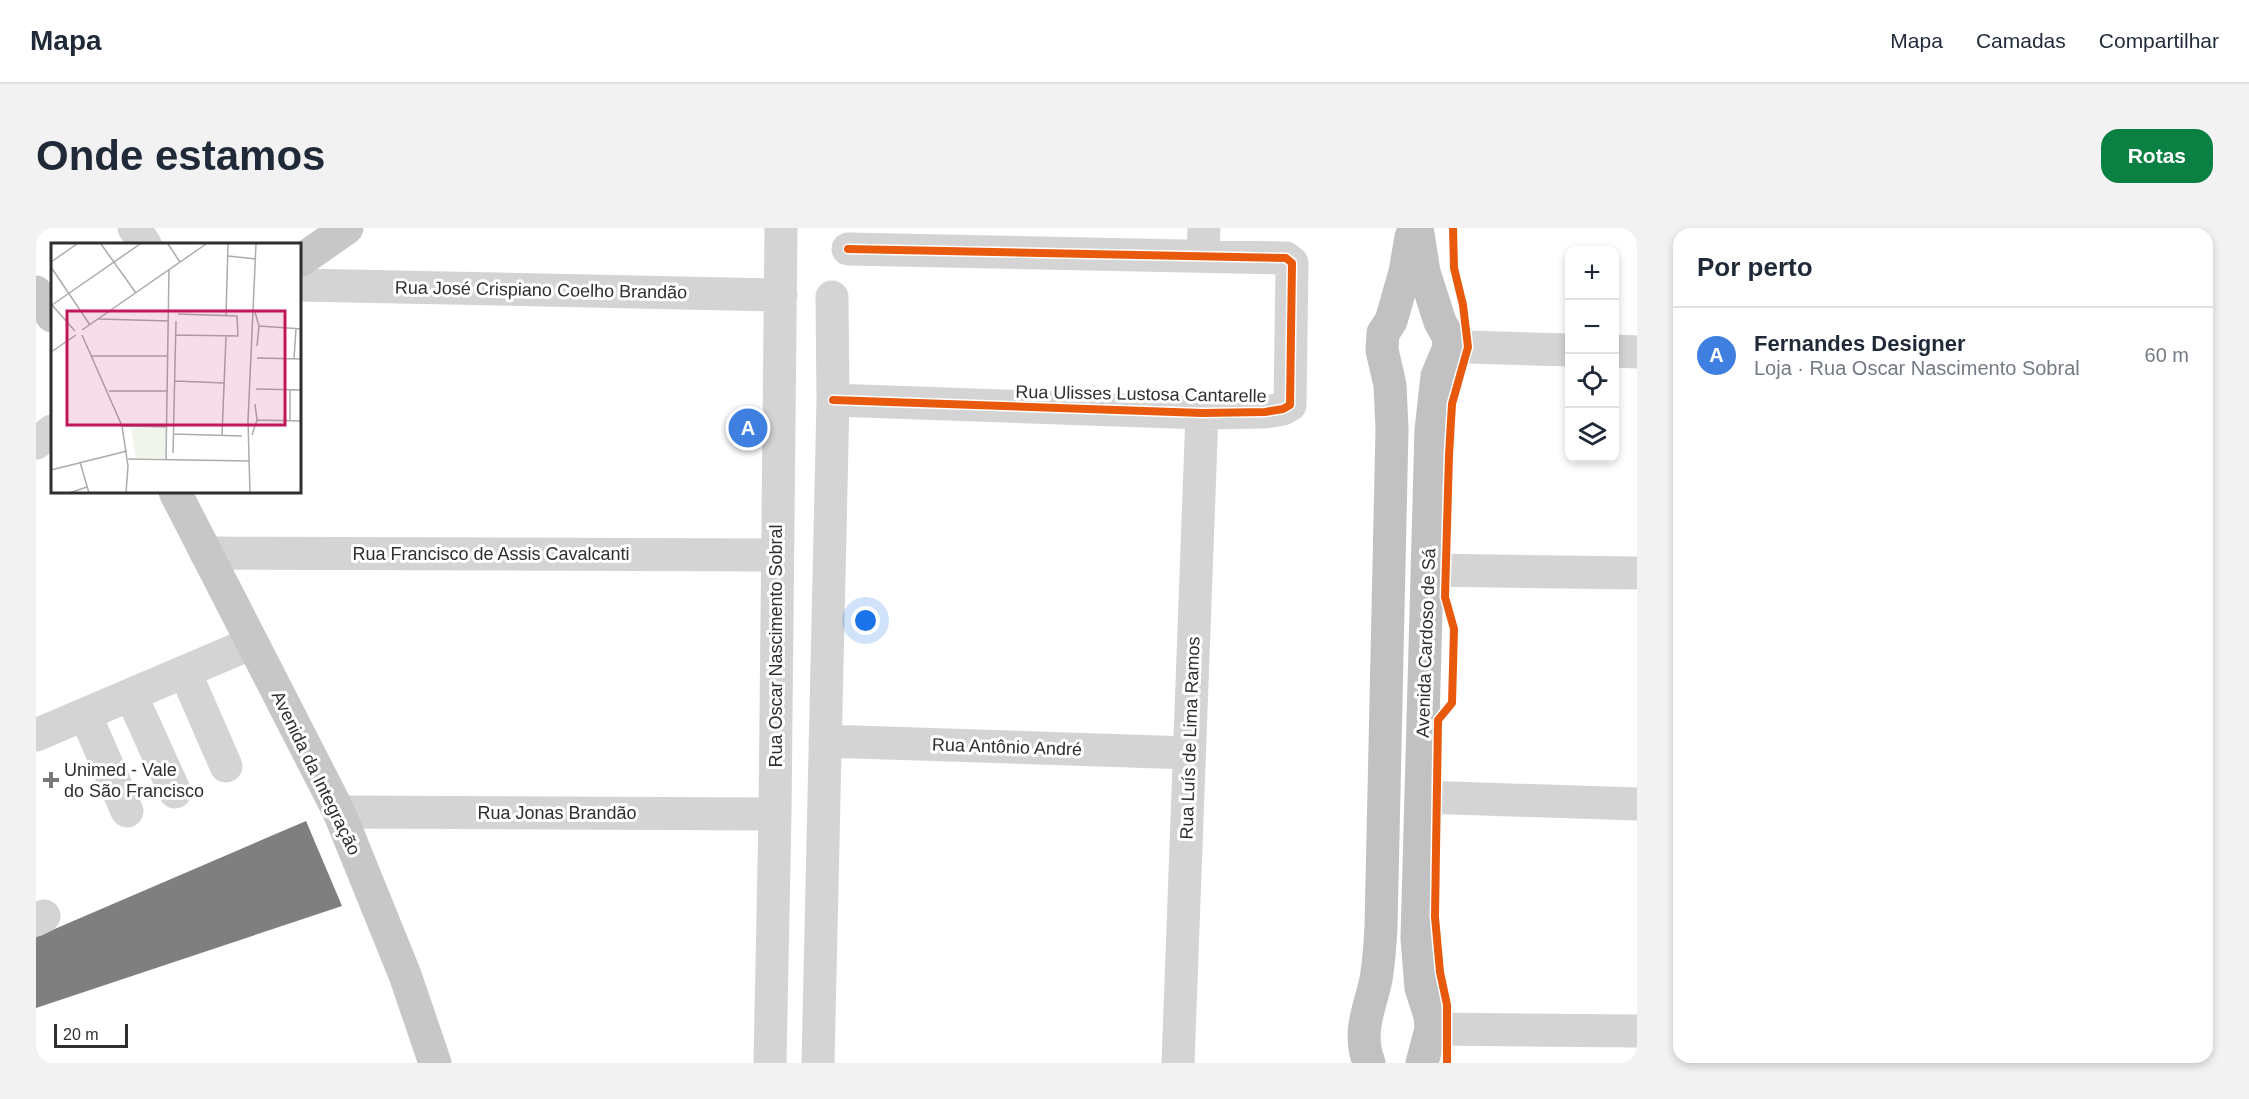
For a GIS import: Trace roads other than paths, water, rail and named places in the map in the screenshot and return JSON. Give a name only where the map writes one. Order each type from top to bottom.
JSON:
[{"type":"highway","name":"Avenida Cardoso de Sá","points":[[1365,1059],[1367,1007],[1375,982],[1381,927],[1392,429],[1390,385],[1382,350],[1383,333],[1391,321],[1405,272],[1412,228]]},
{"type":"highway","points":[[1417,228],[1424,272],[1444,330]]},
{"type":"highway","points":[[1391,321],[1404,313],[1418,312],[1430,315],[1444,330]]},
{"type":"highway","name":"Avenida Cardoso de Sá","points":[[1426,1048],[1430,1016],[1421,988],[1418,963],[1421,798],[1431,430],[1437,376],[1448,350],[1444,330]]},
{"type":"highway","points":[[1365,1059],[1410,1062],[1426,1048]]},
{"type":"main road","points":[[302,260],[347,228]]},
{"type":"main road","points":[[36,291],[51,299]]},
{"type":"main road","points":[[36,291],[51,314]]},
{"type":"main road","name":"Avenida da Integração","points":[[176,494],[339,812],[405,975],[435,1063]]},
{"type":"street","points":[[134,228],[144,243]]},
{"type":"street","name":"Rua Oscar Nascimento Sobral","points":[[770,1063],[781,228]]},
{"type":"street","name":"Rua Ulisses Lustosa Cantarelle","points":[[833,400],[1202,413],[1265,412],[1283,409],[1290,405],[1292,263],[1289,260],[1204,242],[848,249]]},
{"type":"street","name":"Rua José Crispiano Coelho Brandão","points":[[302,285],[781,295]]},
{"type":"street","points":[[818,1063],[833,400],[832,297]]},
{"type":"street","points":[[1444,330],[1468,347],[1565,350]]},
{"type":"street","points":[[1619,351],[1637,352]]},
{"type":"street","name":"Rua Luís de Lima Ramos","points":[[1178,1063],[1202,413]]},
{"type":"street","points":[[36,443],[51,432]]},
{"type":"street","name":"Rua Francisco de Assis Cavalcanti","points":[[206,553],[776,555]]},
{"type":"street","points":[[1428,570],[1637,573]]},
{"type":"street","points":[[36,735],[252,643]]},
{"type":"street","points":[[185,672],[226,766]]},
{"type":"street","points":[[131,695],[174,792]]},
{"type":"street","points":[[85,714],[127,811]]},
{"type":"street","name":"Rua Antônio André","points":[[825,741],[1189,753]]},
{"type":"street","points":[[1421,798],[1637,804]]},
{"type":"street","name":"Rua Jonas Brandão","points":[[339,812],[775,814]]},
{"type":"street","points":[[1426,1048],[1637,1030]]},
{"type":"place","name":"Fernandes Designer","points":[[748,428]]},
{"type":"place","name":"Unimed - Vale do São Francisco","points":[[51,780]]}]
